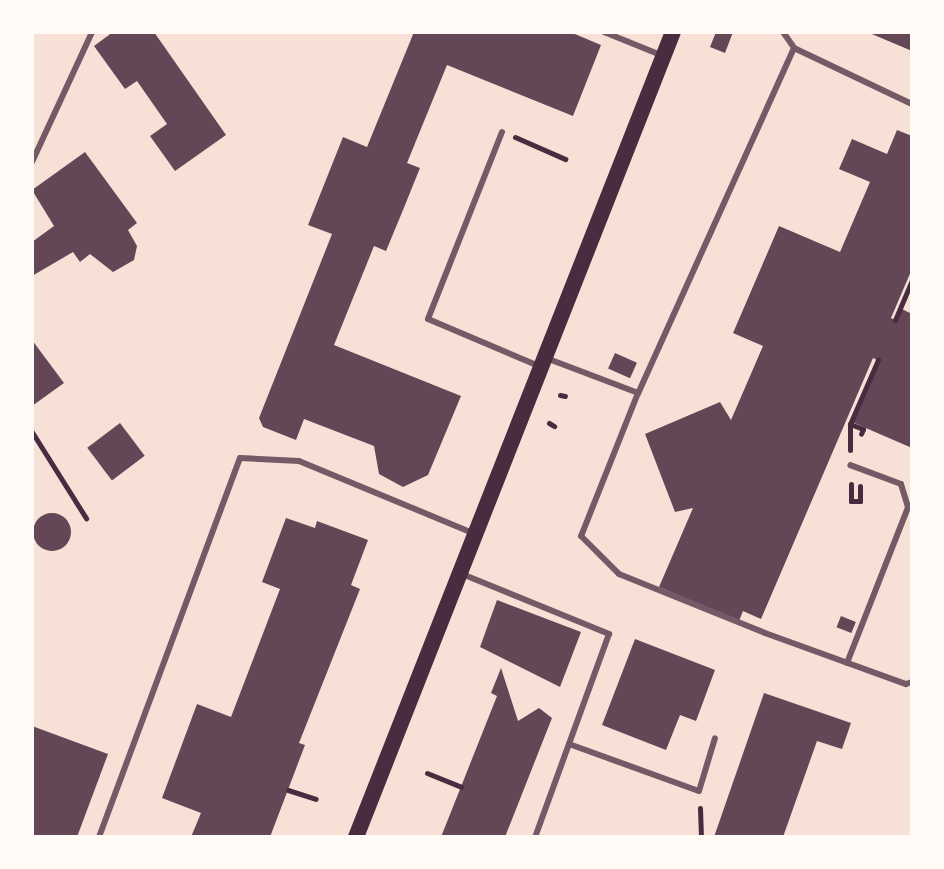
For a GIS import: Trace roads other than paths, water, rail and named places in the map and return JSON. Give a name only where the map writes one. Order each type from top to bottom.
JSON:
[{"type":"main road","points":[[356,837],[664,56],[670,33]]},
{"type":"lane","points":[[32,162],[92,32]]},
{"type":"lane","points":[[604,32],[664,56]]},
{"type":"lane","points":[[783,32],[794,48],[912,104]]},
{"type":"lane","points":[[794,48],[638,393],[581,536],[619,574],[847,663],[912,682]]},
{"type":"lane","points":[[502,132],[428,319],[544,363],[638,393]]},
{"type":"lane","points":[[99,837],[240,458],[299,461],[475,533]]},
{"type":"lane","points":[[847,663],[910,506],[901,484],[850,465]]},
{"type":"lane","points":[[459,573],[609,634],[535,837]]},
{"type":"lane","points":[[569,744],[699,791],[715,738]]}]
